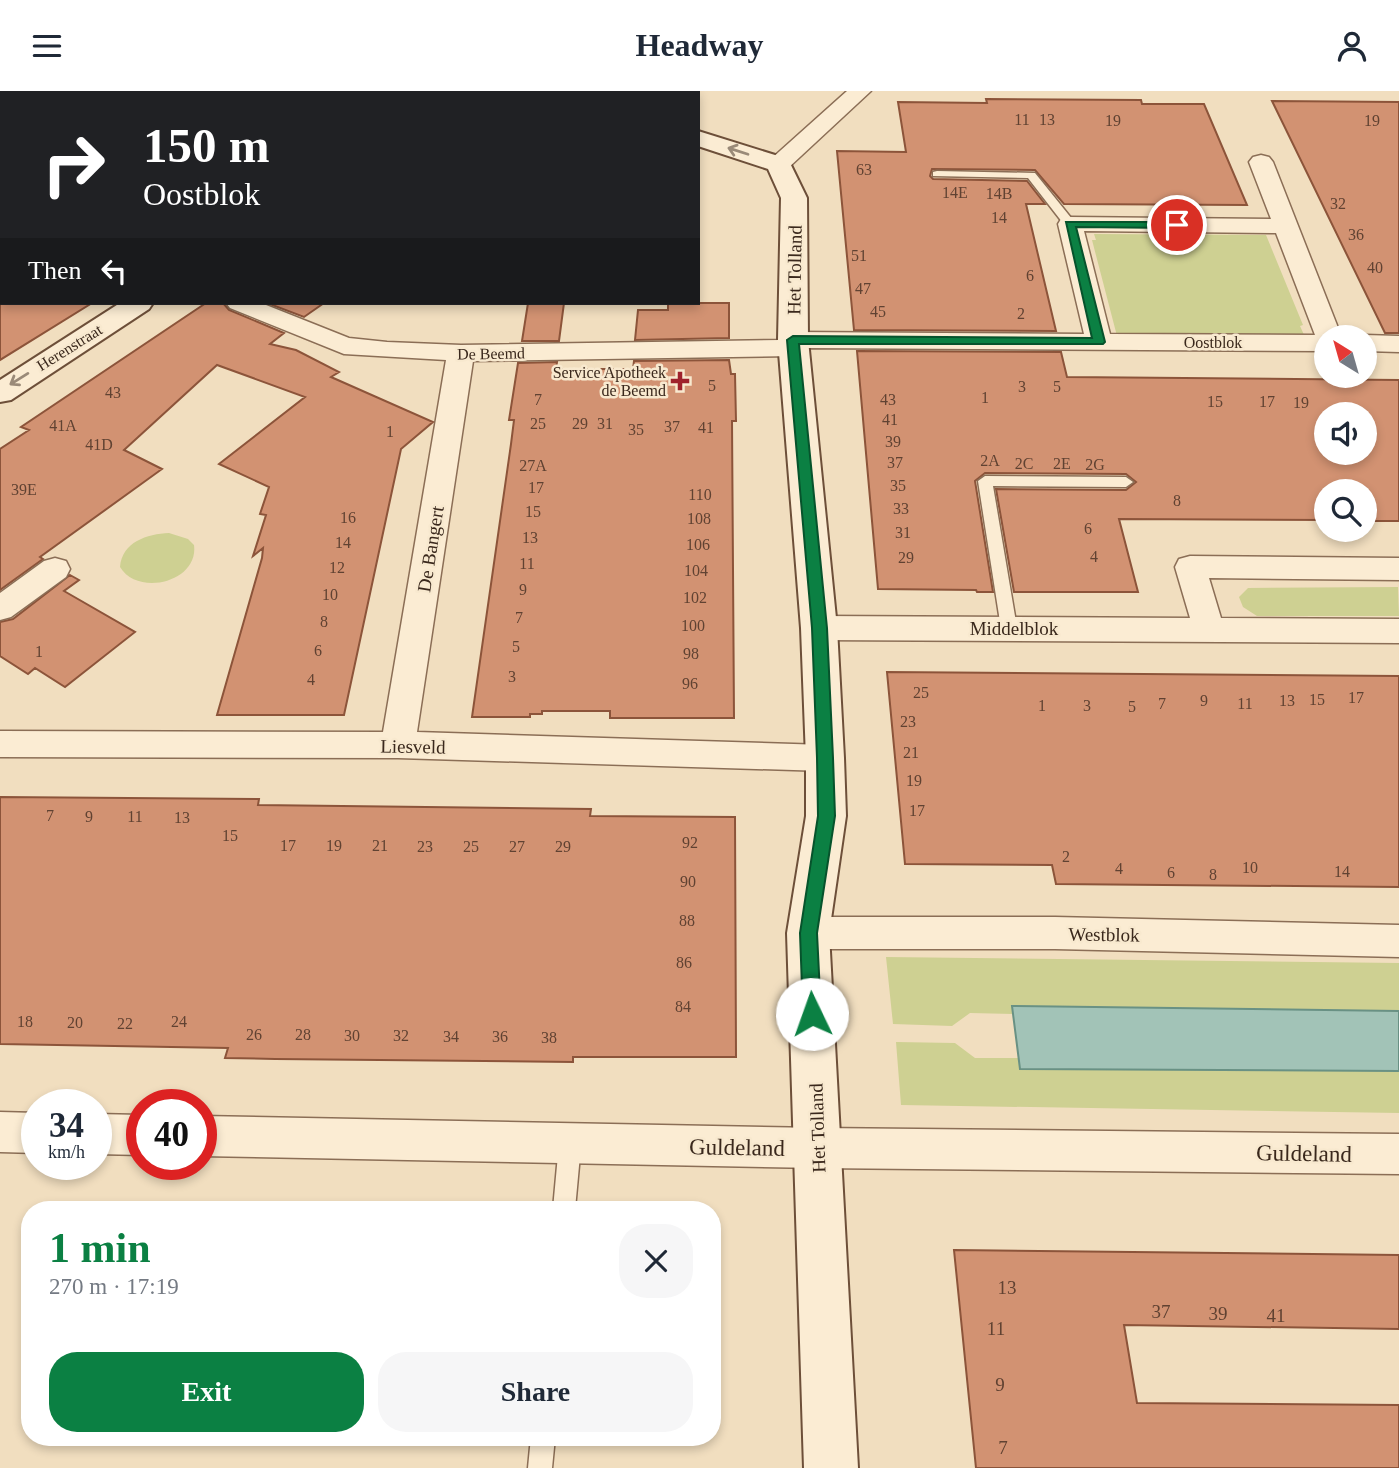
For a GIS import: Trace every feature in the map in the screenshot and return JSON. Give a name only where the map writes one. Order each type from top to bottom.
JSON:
[{"type":"street","points":[[700,139],[779,164],[860,91]]},
{"type":"street","points":[[1261,162],[1324,325]]},
{"type":"street","name":"Het Tolland","points":[[779,164],[794,198],[793,344],[819,628],[825,758],[827,816],[808,933],[831,1468]]},
{"type":"street","points":[[1099,342],[1070,224],[1284,226]]},
{"type":"street","name":"Herenstraat","points":[[0,393],[136,305]]},
{"type":"street","name":"De Beemd","points":[[244,305],[344,346],[461,353],[793,344]]},
{"type":"street","name":"Oostblok","points":[[793,344],[1314,343]]},
{"type":"street","points":[[1377,343],[1399,344]]},
{"type":"street","name":"De Bangert","points":[[398,745],[461,353]]},
{"type":"street","points":[[1209,630],[1190,566],[1399,569]]},
{"type":"street","points":[[0,609],[55,569]]},
{"type":"street","name":"Middelblok","points":[[819,628],[1399,631]]},
{"type":"street","name":"Liesveld","points":[[0,744],[398,745],[825,758]]},
{"type":"street","name":"Westblok","points":[[808,933],[1068,933],[1399,941]]},
{"type":"street","points":[[0,1132],[21,1133]]},
{"type":"street","name":"Guldeland","points":[[217,1136],[818,1148],[1399,1154]]},
{"type":"lane","points":[[937,174],[1031,175],[1070,224]]},
{"type":"lane","points":[[1009,628],[985,481],[1126,482]]},
{"type":"lane","points":[[565,1201],[570,1144]]},
{"type":"lane","points":[[540,1468],[541,1446]]},
{"type":"green space","points":[[1094,234],[1266,235],[1303,325],[1300,326],[1305,337],[1117,336],[1092,240],[1096,240]]},
{"type":"green space","points":[[169,533],[188,539],[194,545],[193,558],[178,576],[153,583],[140,581],[129,576],[120,567],[125,551],[137,541],[152,535]]},
{"type":"green space","points":[[1398,587],[1399,616],[1257,616],[1243,607],[1239,597],[1248,588]]},
{"type":"green space","points":[[886,957],[1399,963],[1399,1011],[1013,1006],[1013,1014],[970,1013],[952,1026],[893,1024]]},
{"type":"green space","points":[[896,1042],[955,1043],[975,1058],[1018,1058],[1020,1069],[1399,1071],[1399,1113],[901,1105]]},
{"type":"water","points":[[1012,1006],[1399,1011],[1399,1071],[1020,1069]]},
{"type":"building","points":[[986,99],[1141,100],[1142,104],[1204,104],[1247,205],[1064,204],[1035,170],[932,169],[930,176],[933,179],[1027,181],[1045,204],[1026,204],[1056,331],[854,330],[837,151],[906,152],[898,102],[987,103]]},
{"type":"building","points":[[1272,101],[1399,102],[1399,333],[1385,333]]},
{"type":"building","points":[[729,303],[729,338],[635,340],[638,310],[668,310],[668,305]]},
{"type":"building","points":[[0,305],[89,305],[0,360]]},
{"type":"building","points":[[203,305],[225,305],[229,310],[284,333],[270,344],[296,350],[339,372],[331,377],[433,422],[401,449],[344,715],[217,715],[262,558],[263,548],[253,556],[266,515],[260,514],[269,487],[219,464],[305,397],[217,365],[124,450],[162,469],[40,557],[43,559],[0,590],[0,449],[29,430],[21,427]]},
{"type":"building","points":[[272,305],[321,305],[304,317]]},
{"type":"building","points":[[528,305],[564,305],[559,341],[522,341]]},
{"type":"building","points":[[857,351],[1061,352],[1067,377],[1314,379],[1314,389],[1377,389],[1377,380],[1399,380],[1399,521],[1377,521],[1377,479],[1314,479],[1314,520],[1119,519],[1138,592],[1014,592],[996,489],[1126,490],[1136,482],[1126,474],[985,473],[975,481],[993,592],[878,589]]},
{"type":"building","points":[[729,360],[731,374],[735,374],[736,421],[732,421],[734,718],[610,718],[610,711],[542,711],[542,714],[530,714],[530,717],[472,717],[511,444],[514,420],[509,420],[518,363],[557,362],[556,369],[633,369],[634,361]]},
{"type":"building","points":[[70,575],[79,580],[64,591],[135,632],[65,687],[35,668],[28,674],[0,656],[0,622],[13,619]]},
{"type":"building","points":[[887,672],[1399,676],[1399,887],[1056,884],[1052,865],[905,864]]},
{"type":"building","points":[[0,797],[259,799],[258,805],[591,809],[590,816],[735,817],[736,1057],[573,1057],[573,1062],[275,1059],[225,1058],[228,1048],[0,1044]]},
{"type":"building","points":[[954,1250],[1399,1255],[1399,1329],[1124,1325],[1137,1403],[1399,1405],[1399,1468],[976,1468]]},
{"type":"place","name":"Service Apotheek de Beemd","points":[[680,381]]},
{"type":"route","points":[[812,1014],[808,933],[827,816],[819,628],[793,340],[1099,342],[1070,224],[1177,225]]}]
